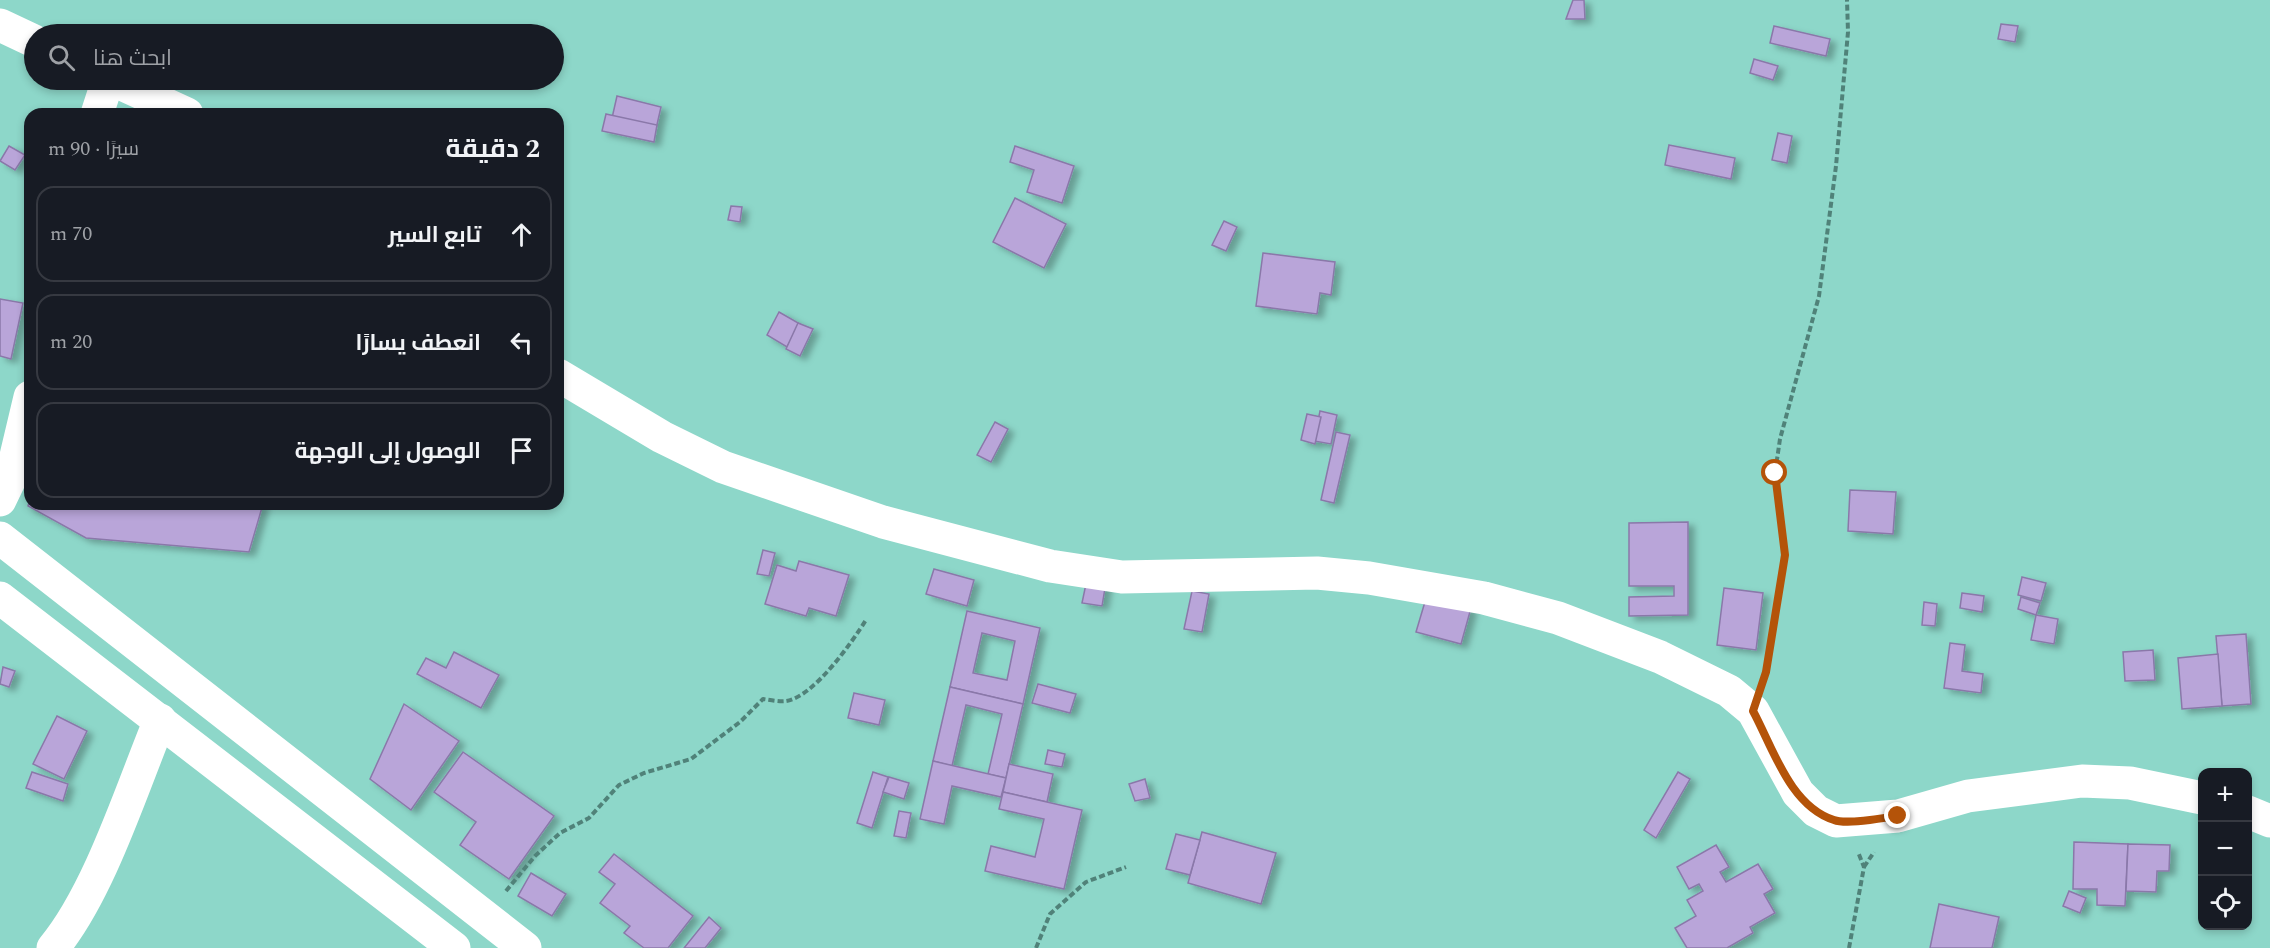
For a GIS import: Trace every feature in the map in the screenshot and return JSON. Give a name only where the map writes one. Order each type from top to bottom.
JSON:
[{"type":"street","points":[[0,25],[24,36]]},
{"type":"street","points":[[99,108],[105,90]]},
{"type":"street","points":[[134,90],[174,108]]},
{"type":"street","points":[[564,379],[662,437],[723,467],[883,522],[1050,566],[1122,577],[1317,573],[1403,582],[1474,596],[1558,618],[1660,657],[1729,691],[1753,711],[1798,793],[1816,811],[1836,821],[1898,816],[1968,796],[2082,781],[2130,783],[2198,797]]},
{"type":"street","points":[[0,500],[11,477],[24,422]]},
{"type":"street","points":[[0,538],[525,948]]},
{"type":"street","points":[[0,598],[454,948]]},
{"type":"street","points":[[53,948],[74,917],[98,870],[160,720]]},
{"type":"street","points":[[2252,814],[2270,821]]},
{"type":"street","points":[[462,948],[484,917]]},
{"type":"path","points":[[1753,711],[1766,672],[1785,555],[1775,473],[1780,439],[1819,296],[1836,166],[1848,32],[1847,0]]},
{"type":"path","points":[[484,917],[535,856],[560,833],[589,818],[619,785],[644,773],[691,759],[740,722],[763,699],[787,701],[811,689],[846,651],[866,620]]},
{"type":"path","points":[[1836,821],[1856,845],[1864,867],[1850,948]]},
{"type":"path","points":[[1036,948],[1050,914],[1086,882],[1126,867]]},
{"type":"building","points":[[1573,0],[1584,0],[1585,19],[1566,19]]},
{"type":"building","points":[[2001,24],[2018,26],[2015,42],[1998,39]]},
{"type":"building","points":[[1774,26],[1830,39],[1826,56],[1770,43]]},
{"type":"building","points":[[1754,59],[1778,66],[1773,80],[1750,73]]},
{"type":"building","points":[[617,96],[661,107],[656,129],[612,118]]},
{"type":"building","points":[[606,114],[657,125],[654,142],[602,131]]},
{"type":"building","points":[[1778,133],[1792,136],[1787,163],[1772,160]]},
{"type":"building","points":[[1669,145],[1735,158],[1731,179],[1665,165]]},
{"type":"building","points":[[9,146],[24,154],[15,170],[0,161]]},
{"type":"building","points":[[1015,146],[1074,166],[1062,203],[1027,192],[1034,170],[1010,162]]},
{"type":"building","points":[[1015,198],[1066,224],[1044,268],[993,242]]},
{"type":"building","points":[[731,206],[742,207],[740,222],[728,220]]},
{"type":"building","points":[[1224,221],[1237,227],[1226,251],[1212,245]]},
{"type":"building","points":[[1263,253],[1335,262],[1331,295],[1320,293],[1317,314],[1256,306]]},
{"type":"building","points":[[0,299],[23,303],[11,359],[0,356]]},
{"type":"building","points":[[779,312],[800,324],[787,347],[767,335]]},
{"type":"building","points":[[798,323],[813,329],[800,356],[786,349]]},
{"type":"building","points":[[1320,411],[1337,415],[1331,444],[1314,441]]},
{"type":"building","points":[[1307,414],[1321,417],[1315,444],[1301,440]]},
{"type":"building","points":[[995,422],[1008,429],[991,462],[977,455]]},
{"type":"building","points":[[1336,432],[1350,435],[1334,503],[1321,500]]},
{"type":"building","points":[[1850,490],[1896,492],[1893,534],[1848,531]]},
{"type":"building","points":[[35,510],[261,510],[249,552],[86,538]]},
{"type":"building","points":[[1688,522],[1688,615],[1629,616],[1629,597],[1674,596],[1674,586],[1629,586],[1629,523]]},
{"type":"building","points":[[763,550],[775,553],[769,576],[757,574]]},
{"type":"building","points":[[799,561],[849,575],[836,616],[809,608],[806,616],[765,604],[777,565],[796,571]]},
{"type":"building","points":[[934,569],[974,580],[967,606],[926,594]]},
{"type":"building","points":[[2022,577],[2046,583],[2041,601],[2018,595]]},
{"type":"building","points":[[1087,579],[1106,582],[1102,606],[1082,603]]},
{"type":"building","points":[[1724,588],[1763,593],[1756,650],[1717,645]]},
{"type":"building","points":[[1192,591],[1209,594],[1202,632],[1184,629]]},
{"type":"building","points":[[1962,593],[1984,596],[1982,612],[1960,608]]},
{"type":"building","points":[[1427,595],[1471,608],[1461,644],[1416,632]]},
{"type":"building","points":[[2021,597],[2040,603],[2036,615],[2018,609]]},
{"type":"building","points":[[1924,602],[1937,604],[1935,626],[1922,625]]},
{"type":"building","points":[[967,611],[1040,628],[1023,704],[950,687]],"holes":[[[982,633],[1015,641],[1007,680],[973,673]]]},
{"type":"building","points":[[2036,615],[2058,619],[2054,644],[2031,640]]},
{"type":"building","points":[[2246,634],[2251,704],[2222,706],[2216,636]]},
{"type":"building","points":[[1950,643],[1965,645],[1962,671],[1983,674],[1981,693],[1944,688]]},
{"type":"building","points":[[2153,650],[2155,680],[2125,681],[2123,652]]},
{"type":"building","points":[[454,652],[499,675],[481,708],[417,674],[426,658],[446,668]]},
{"type":"building","points":[[2218,654],[2222,706],[2182,709],[2178,658]]},
{"type":"building","points":[[3,667],[15,671],[9,687],[0,684]]},
{"type":"building","points":[[1038,684],[1076,694],[1070,713],[1032,703]]},
{"type":"building","points":[[950,687],[1023,704],[1006,778],[988,774],[1002,714],[966,705],[952,766],[933,761]]},
{"type":"building","points":[[854,693],[885,700],[879,725],[848,718]]},
{"type":"building","points":[[404,704],[459,741],[411,810],[370,779]]},
{"type":"building","points":[[57,716],[87,731],[64,779],[33,764]]},
{"type":"building","points":[[1048,750],[1065,754],[1062,767],[1045,764]]},
{"type":"building","points":[[463,752],[554,816],[509,879],[460,845],[476,822],[434,792]]},
{"type":"building","points":[[933,761],[1006,778],[1001,797],[952,786],[944,824],[920,819]]},
{"type":"building","points":[[1009,764],[1053,774],[1047,802],[1003,792]]},
{"type":"building","points":[[32,772],[68,784],[63,801],[26,788]]},
{"type":"building","points":[[873,772],[888,777],[872,828],[857,823]]},
{"type":"building","points":[[1678,772],[1690,779],[1656,838],[1644,830]]},
{"type":"building","points":[[889,777],[909,783],[904,799],[883,792]]},
{"type":"building","points":[[1145,779],[1150,798],[1135,801],[1129,784]]},
{"type":"building","points":[[1003,792],[1082,810],[1064,889],[985,871],[991,846],[1035,857],[1044,819],[999,809]]},
{"type":"building","points":[[899,811],[911,813],[906,838],[894,836]]},
{"type":"building","points":[[1202,832],[1276,853],[1261,904],[1188,883]]},
{"type":"building","points":[[1176,834],[1200,840],[1190,875],[1166,869]]},
{"type":"building","points":[[2074,842],[2128,844],[2125,906],[2097,905],[2097,889],[2073,889]]},
{"type":"building","points":[[2128,844],[2170,845],[2169,871],[2157,871],[2156,892],[2126,891]]},
{"type":"building","points":[[1716,845],[1729,867],[1720,872],[1726,882],[1758,864],[1773,889],[1764,894],[1775,913],[1750,927],[1753,933],[1727,948],[1687,948],[1675,928],[1696,916],[1687,900],[1703,891],[1699,884],[1689,889],[1677,867]]},
{"type":"building","points":[[614,854],[693,916],[668,948],[644,948],[624,933],[630,926],[600,903],[615,884],[599,872]]},
{"type":"building","points":[[531,873],[566,894],[552,916],[518,896]]},
{"type":"building","points":[[2069,891],[2086,898],[2080,913],[2063,906]]},
{"type":"building","points":[[1939,904],[1999,917],[1992,948],[1930,948]]},
{"type":"building","points":[[709,917],[721,928],[705,948],[684,948]]},
{"type":"route","points":[[1775,473],[1785,555],[1766,672],[1753,711],[1783,770],[1798,793],[1816,811],[1836,821],[1898,816]]}]
